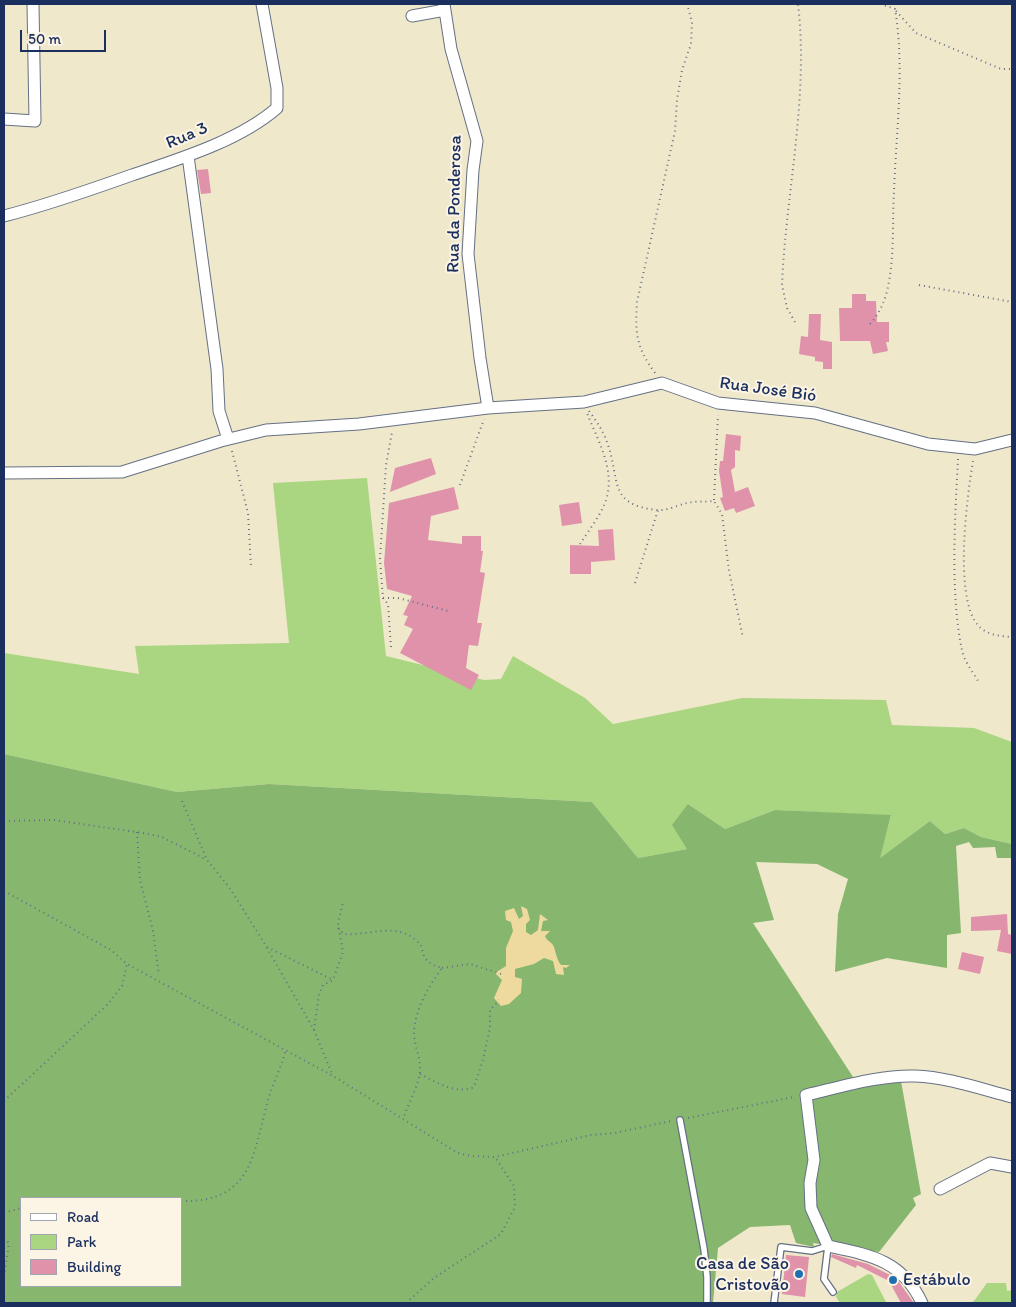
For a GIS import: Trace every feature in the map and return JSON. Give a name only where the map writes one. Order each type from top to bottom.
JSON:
[{"type":"street","points":[[4,120],[35,121],[33,4]]},
{"type":"street","name":"Rua 3","points":[[4,216],[97,188],[188,156],[262,121],[277,108],[277,88],[262,4]]},
{"type":"street","points":[[412,16],[445,7]]},
{"type":"street","name":"Rua da Ponderosa","points":[[445,7],[451,49],[477,141],[473,170],[468,254],[488,408]]},
{"type":"street","points":[[188,156],[217,369],[218,411],[228,439]]},
{"type":"street","points":[[4,474],[122,472],[228,439],[266,430],[395,420],[488,408],[584,402],[662,383]]},
{"type":"street","name":"Rua José Bió","points":[[662,383],[718,403],[815,413],[928,444],[975,449],[1012,440]]},
{"type":"street","points":[[922,1303],[908,1279],[889,1264],[875,1256],[828,1246],[811,1208],[810,1184],[814,1160],[806,1095],[870,1082],[914,1076],[1012,1097]]},
{"type":"street","points":[[940,1189],[990,1163],[1012,1167]]},
{"type":"lane","points":[[680,1120],[704,1249],[707,1303]]},
{"type":"lane","points":[[774,1303],[781,1247],[812,1251],[828,1246],[824,1279],[833,1292]]},
{"type":"path","points":[[662,383],[639,349],[635,328],[637,302],[675,131],[676,100],[691,44],[692,22],[687,4]]},
{"type":"path","points":[[795,322],[787,308],[782,285],[800,103],[802,56],[798,4]]},
{"type":"path","points":[[881,4],[895,9],[916,33],[1001,69],[1012,69]]},
{"type":"path","points":[[870,324],[880,312],[886,293],[892,247],[899,86],[898,28],[895,9]]},
{"type":"path","points":[[920,285],[1012,302]]},
{"type":"path","points":[[584,402],[606,438],[617,489],[624,499],[634,504],[658,510],[695,501],[714,502]]},
{"type":"path","points":[[580,544],[602,509],[608,488],[607,466],[598,434],[584,402]]},
{"type":"path","points":[[718,403],[714,502],[722,514],[729,571],[743,638]]},
{"type":"path","points":[[460,485],[488,408]]},
{"type":"path","points":[[391,647],[388,604],[383,598],[380,558],[386,465],[395,420]]},
{"type":"path","points":[[228,439],[248,513],[251,566]]},
{"type":"path","points":[[959,447],[955,524],[957,606],[962,652],[978,681]]},
{"type":"path","points":[[975,449],[970,482],[964,554],[970,612],[978,626],[989,633],[1012,637]]},
{"type":"path","points":[[635,583],[658,510]]},
{"type":"path","points":[[383,598],[398,598],[448,611]]},
{"type":"path","points":[[182,801],[207,860],[229,887],[266,947],[314,1030],[333,1076]]},
{"type":"path","points":[[4,821],[54,820],[137,832],[162,837],[207,860]]},
{"type":"path","points":[[137,832],[140,880],[153,931],[159,975]]},
{"type":"path","points":[[4,891],[111,950],[127,964],[333,1076],[458,1153],[471,1156],[495,1157],[591,1135],[680,1120],[806,1095]]},
{"type":"path","points":[[314,1030],[319,994],[323,985],[333,980],[343,952],[338,928],[343,902]]},
{"type":"path","points":[[338,928],[344,934],[357,935],[394,929],[408,934],[422,947],[422,956],[426,962],[442,968],[470,964],[501,974]]},
{"type":"path","points":[[266,947],[333,980]]},
{"type":"path","points":[[4,1100],[108,1004],[122,986],[127,964]]},
{"type":"path","points":[[402,1119],[420,1074],[420,1060],[415,1041],[414,1022],[442,968]]},
{"type":"path","points":[[420,1074],[455,1090],[466,1091],[474,1087],[483,1060],[490,1028],[490,1010],[499,1000]]},
{"type":"path","points":[[182,1201],[203,1201],[222,1194],[242,1179],[249,1168],[260,1138],[272,1085],[280,1075],[286,1049]]},
{"type":"path","points":[[406,1303],[434,1278],[501,1234],[515,1207],[514,1186],[495,1157]]},
{"type":"path","points":[[4,1212],[20,1208]]},
{"type":"path","points":[[4,1238],[9,1242],[4,1277]]},
{"type":"path","points":[[4,1297],[5,1303]]},
{"type":"green space","points":[[367,478],[386,656],[484,680],[501,679],[513,656],[585,698],[613,724],[742,698],[886,700],[892,725],[974,728],[1012,742],[1012,844],[981,837],[964,828],[945,834],[930,821],[879,859],[891,816],[775,810],[725,829],[688,804],[687,849],[638,858],[592,802],[269,784],[177,792],[4,754],[4,653],[139,674],[135,646],[289,643],[273,483]]},
{"type":"green space","points":[[4,754],[177,792],[269,784],[592,802],[638,858],[687,849],[672,825],[688,804],[725,829],[775,810],[891,815],[880,858],[930,821],[945,834],[964,828],[981,837],[1012,844],[1012,858],[997,858],[995,847],[973,848],[969,842],[956,846],[961,933],[947,935],[947,968],[887,958],[835,972],[838,914],[848,879],[817,864],[756,862],[774,920],[753,923],[855,1080],[901,1081],[921,1194],[913,1198],[916,1205],[879,1252],[813,1243],[814,1247],[796,1243],[790,1225],[750,1227],[718,1248],[713,1303],[4,1303]]},
{"type":"green space","points":[[868,1274],[872,1275],[886,1302],[840,1303],[836,1297],[837,1292]]},
{"type":"green space","points":[[987,1283],[1006,1283],[1007,1291],[1012,1290],[1012,1303],[969,1303],[974,1301]]},
{"type":"sand","points":[[521,906],[527,909],[530,920],[526,924],[526,932],[531,935],[538,930],[540,914],[548,920],[543,921],[541,931],[550,931],[545,936],[553,945],[561,965],[570,965],[566,968],[563,967],[564,975],[556,974],[553,961],[544,958],[534,964],[515,969],[515,977],[522,979],[521,993],[509,1004],[501,1006],[494,998],[502,980],[495,973],[506,966],[506,948],[513,931],[511,922],[506,920],[505,911],[514,908],[519,919],[523,916]]},
{"type":"building","points":[[208,169],[211,193],[201,194],[197,170]]},
{"type":"building","points":[[852,294],[866,294],[866,301],[876,301],[877,322],[889,322],[889,342],[886,342],[888,351],[873,354],[870,341],[840,341],[839,308],[852,308]]},
{"type":"building","points":[[809,314],[821,314],[820,340],[832,342],[832,369],[823,369],[823,362],[815,361],[815,357],[799,354],[801,336],[808,337]]},
{"type":"building","points":[[726,434],[741,436],[740,451],[735,450],[735,467],[731,470],[735,492],[748,487],[755,506],[736,513],[734,508],[725,511],[720,498],[723,497],[719,471],[720,461],[723,461]]},
{"type":"building","points":[[431,458],[436,474],[390,492],[395,468]]},
{"type":"building","points":[[454,487],[459,509],[431,516],[428,540],[462,544],[462,536],[481,536],[481,551],[483,551],[480,572],[485,573],[477,623],[482,623],[478,646],[469,645],[466,668],[479,675],[471,690],[400,653],[413,629],[404,625],[408,616],[403,615],[412,596],[387,589],[384,563],[389,503]]},
{"type":"building","points":[[579,502],[582,523],[562,526],[559,505]]},
{"type":"building","points":[[613,529],[615,560],[591,562],[591,574],[570,574],[570,545],[599,546],[598,530]]},
{"type":"building","points":[[1007,914],[1008,934],[1012,935],[1012,954],[997,951],[1001,930],[971,931],[971,917]]},
{"type":"building","points":[[962,952],[984,957],[980,974],[958,969]]},
{"type":"building","name":"Estábulo","points":[[832,1254],[868,1264],[890,1275],[899,1282],[914,1303],[901,1303],[889,1281],[857,1265],[856,1268],[831,1257]]},
{"type":"building","name":"Casa de São Cristovão","points":[[786,1255],[809,1257],[805,1297],[782,1294]]},
{"type":"place","name":"Casa de São Cristovão","points":[[799,1274]]},
{"type":"place","name":"Estábulo","points":[[893,1280]]}]
